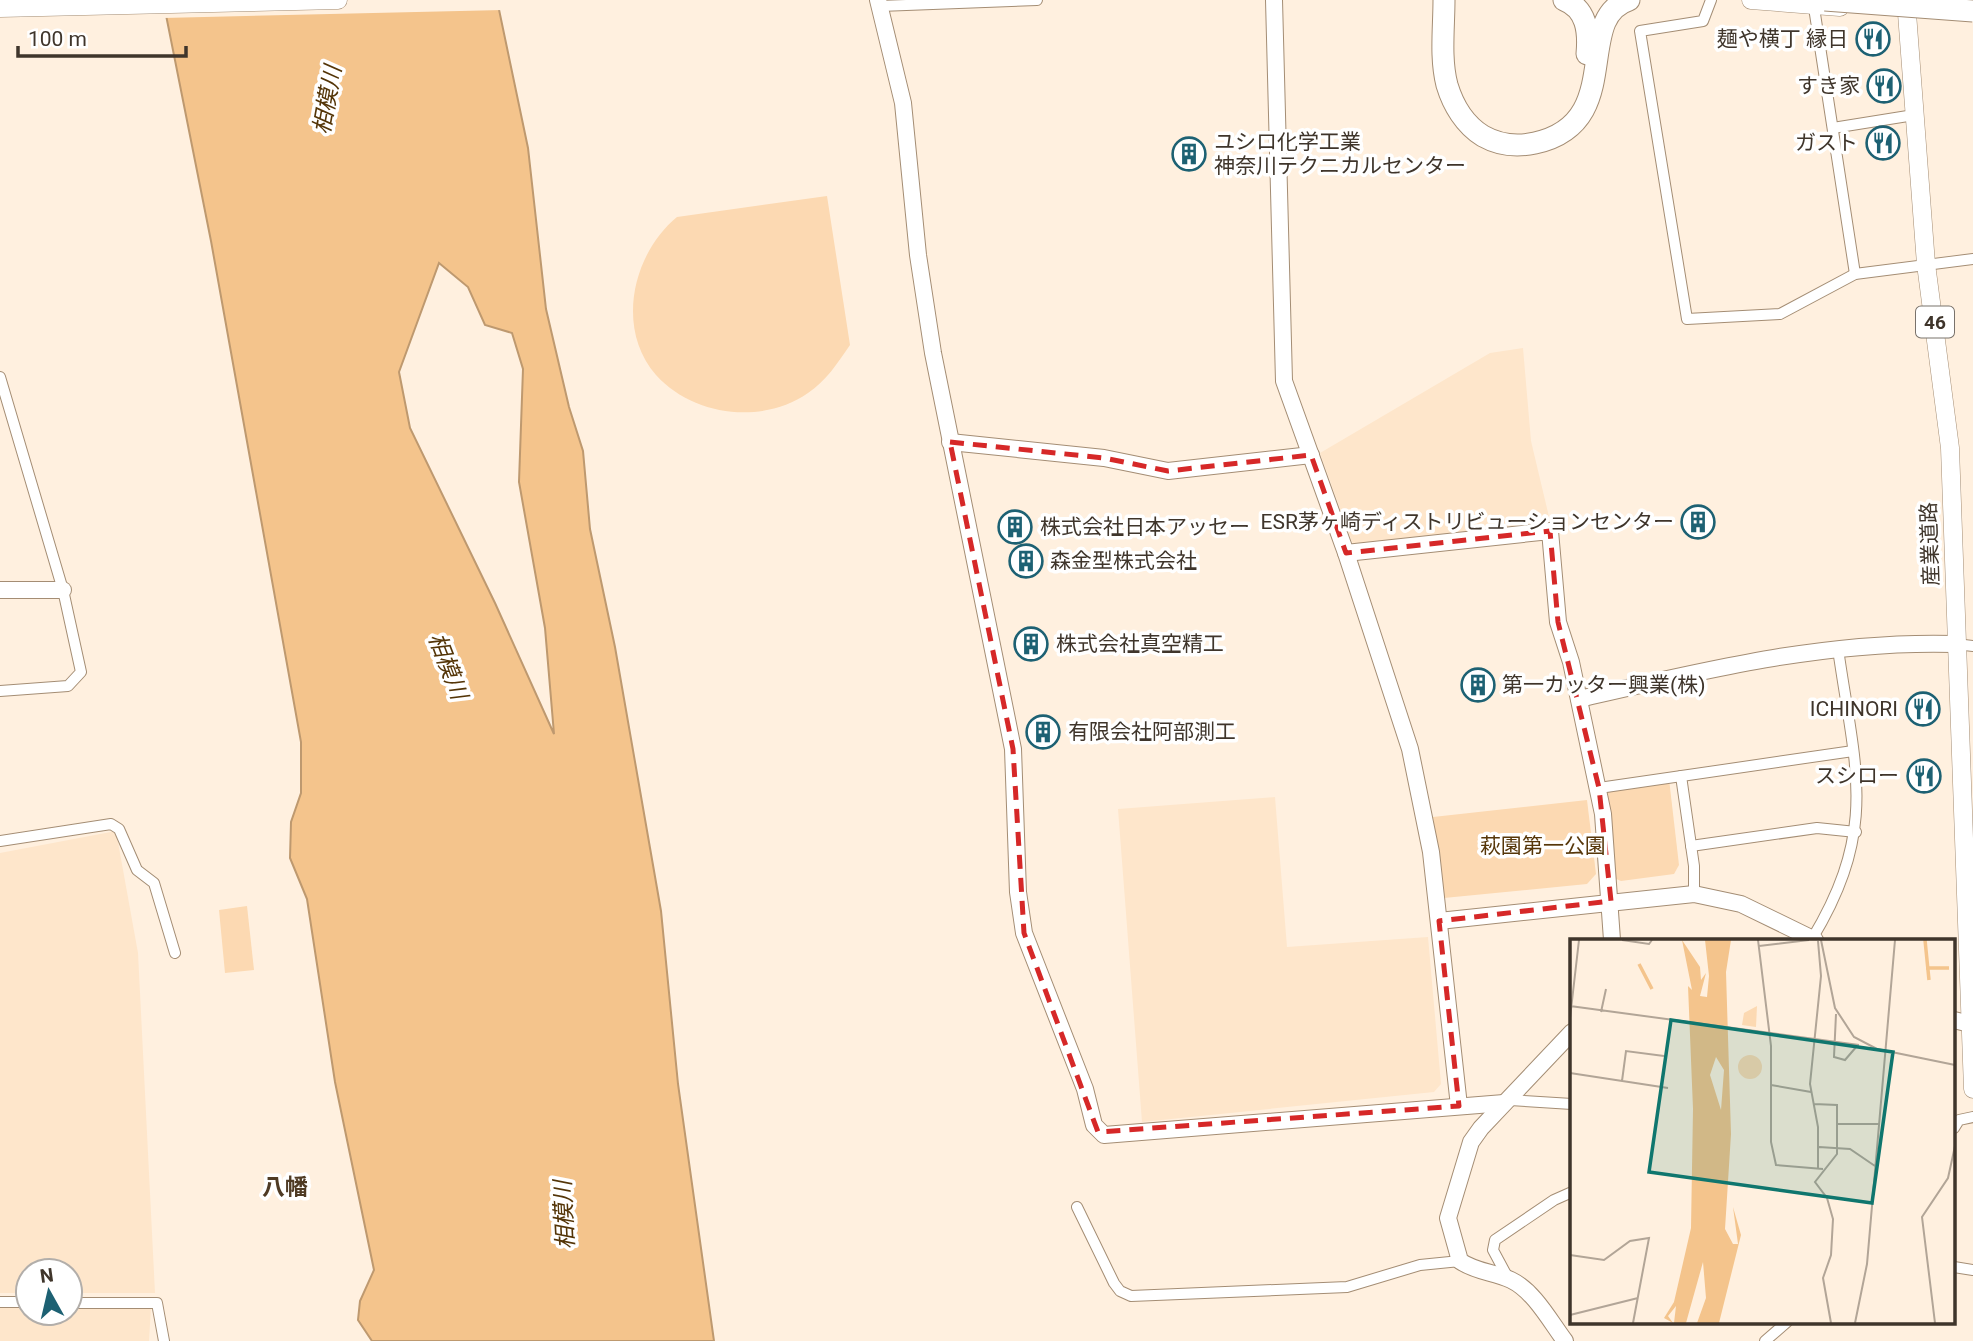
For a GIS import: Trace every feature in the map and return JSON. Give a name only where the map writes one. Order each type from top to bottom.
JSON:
[{"type":"highway","points":[[1449,3],[1454,57],[1464,97],[1473,112],[1487,124],[1503,132],[1521,134],[1555,123],[1568,111],[1580,89],[1588,51],[1587,26],[1578,9],[1564,0]]},
{"type":"highway","points":[[1449,3],[1445,72],[1460,114],[1484,136],[1497,142],[1521,145],[1556,136],[1577,120],[1594,83],[1604,22],[1616,7],[1629,0]]},
{"type":"highway","points":[[1817,2],[1973,13]]},
{"type":"main road","points":[[0,8],[338,0]]},
{"type":"main road","points":[[1751,0],[1906,5],[1973,13]]},
{"type":"main road","name":"産業道路","points":[[1906,5],[1926,264],[1947,408],[1965,645],[1962,1022],[1973,1089]]},
{"type":"street","points":[[1037,0],[879,3],[903,103],[918,255],[950,442],[1013,750],[1018,892],[1024,933],[1041,983],[1075,1063],[1098,1132],[1104,1135],[1507,1102],[1570,1104]]},
{"type":"street","points":[[1274,0],[1284,381],[1346,553],[1410,749],[1423,802],[1459,1106]]},
{"type":"street","points":[[1711,0],[1703,21],[1640,31],[1687,319],[1780,314],[1855,274],[1973,259]]},
{"type":"street","points":[[1817,2],[1855,274]]},
{"type":"street","points":[[1833,128],[1914,115]]},
{"type":"street","points":[[0,377],[63,590],[81,672],[68,686],[0,691]]},
{"type":"street","points":[[950,442],[1104,458],[1168,471],[1311,455]]},
{"type":"street","points":[[1346,553],[1550,531],[1558,622],[1600,788],[1612,939]]},
{"type":"street","points":[[0,590],[63,590]]},
{"type":"street","points":[[1579,699],[1724,666],[1838,649],[1878,644],[1965,645]]},
{"type":"street","points":[[1439,920],[1694,894],[1741,904],[1813,939],[1842,882],[1856,832],[1858,786],[1838,649]]},
{"type":"street","points":[[1600,788],[1853,751]]},
{"type":"street","points":[[1681,776],[1691,846],[1694,894]]},
{"type":"street","points":[[0,841],[111,824],[119,829],[137,870],[154,883],[175,953]]},
{"type":"street","points":[[1691,846],[1817,828],[1856,832]]},
{"type":"street","points":[[1460,1261],[1449,1228],[1450,1208],[1471,1142],[1480,1128],[1570,1034]]},
{"type":"street","points":[[1955,1126],[1959,1120],[1973,1117]]},
{"type":"street","points":[[1508,1279],[1493,1250],[1495,1240],[1554,1200],[1570,1193]]},
{"type":"street","points":[[1077,1207],[1114,1283],[1120,1291],[1131,1296],[1337,1288],[1370,1282],[1420,1265],[1460,1261],[1479,1271],[1508,1279],[1527,1291],[1565,1341]]},
{"type":"street","points":[[1955,1266],[1973,1270]]},
{"type":"street","points":[[84,1303],[157,1303],[164,1341]]},
{"type":"street","points":[[1765,1341],[1785,1324]]},
{"type":"highlighted area","points":[[950,442],[1104,458],[1168,471],[1311,455],[1346,553],[1550,531],[1558,622],[1599,788],[1611,901],[1439,921],[1459,1106],[1098,1132],[1024,933],[1013,749]]},
{"type":"shaded area","points":[[1523,348],[1531,441],[1550,521],[1356,545],[1352,542],[1320,453],[1490,353]]},
{"type":"shaded area","points":[[1275,797],[1287,947],[1428,937],[1441,1084],[1434,1092],[1142,1122],[1118,809]]},
{"type":"shaded area","points":[[116,831],[138,953],[155,1293],[84,1293],[84,1257],[14,1257],[14,1293],[0,1293],[0,853]]},
{"type":"shaded area","points":[[0,1306],[14,1306],[14,1327],[84,1327],[84,1307],[151,1307],[149,1341],[0,1341]]},
{"type":"green space","points":[[827,196],[850,345],[831,372],[808,393],[790,403],[749,412],[708,407],[671,389],[656,375],[643,356],[636,336],[633,314],[640,270],[649,250],[662,232],[677,217]]},
{"type":"green space","points":[[1669,779],[1679,865],[1674,874],[1621,881],[1614,878],[1604,789]]},
{"type":"green space","name":"萩園第一公園","points":[[1587,800],[1596,874],[1587,884],[1444,898],[1433,817]]},
{"type":"green space","points":[[247,906],[254,970],[225,973],[219,910]]},
{"type":"water","name":"相模川","points":[[163,0],[497,0],[528,148],[546,309],[569,407],[583,451],[590,529],[615,647],[661,911],[678,1084],[714,1341],[372,1341],[358,1320],[360,1301],[374,1270],[335,1082],[307,899],[290,858],[291,822],[301,793],[301,742],[211,241]],"holes":[[[439,263],[468,287],[485,325],[512,333],[523,369],[519,482],[545,628],[554,734],[495,603],[410,428],[399,372]]]},
{"type":"pier","points":[[159,0],[501,0],[503,10],[163,18]]},
{"type":"place","name":"麺や横丁 縁日","points":[[1873,39]]},
{"type":"place","name":"すき家","points":[[1884,86]]},
{"type":"place","name":"ガスト","points":[[1883,143]]},
{"type":"place","name":"ユシロ化学工業 神奈川テクニカルセンター","points":[[1189,154]]},
{"type":"place","name":"ESR茅ヶ崎ディストリビューションセンター","points":[[1698,522]]},
{"type":"place","name":"株式会社日本アッセー","points":[[1015,527]]},
{"type":"place","name":"森金型株式会社","points":[[1026,561]]},
{"type":"place","name":"株式会社真空精工","points":[[1031,644]]},
{"type":"place","name":"第一カッター興業(株)","points":[[1478,685]]},
{"type":"place","name":"ICHINORI","points":[[1923,709]]},
{"type":"place","name":"有限会社阿部測工","points":[[1043,732]]},
{"type":"place","name":"スシロー","points":[[1924,776]]},
{"type":"district","name":"八幡","points":[[285,1187]]}]
